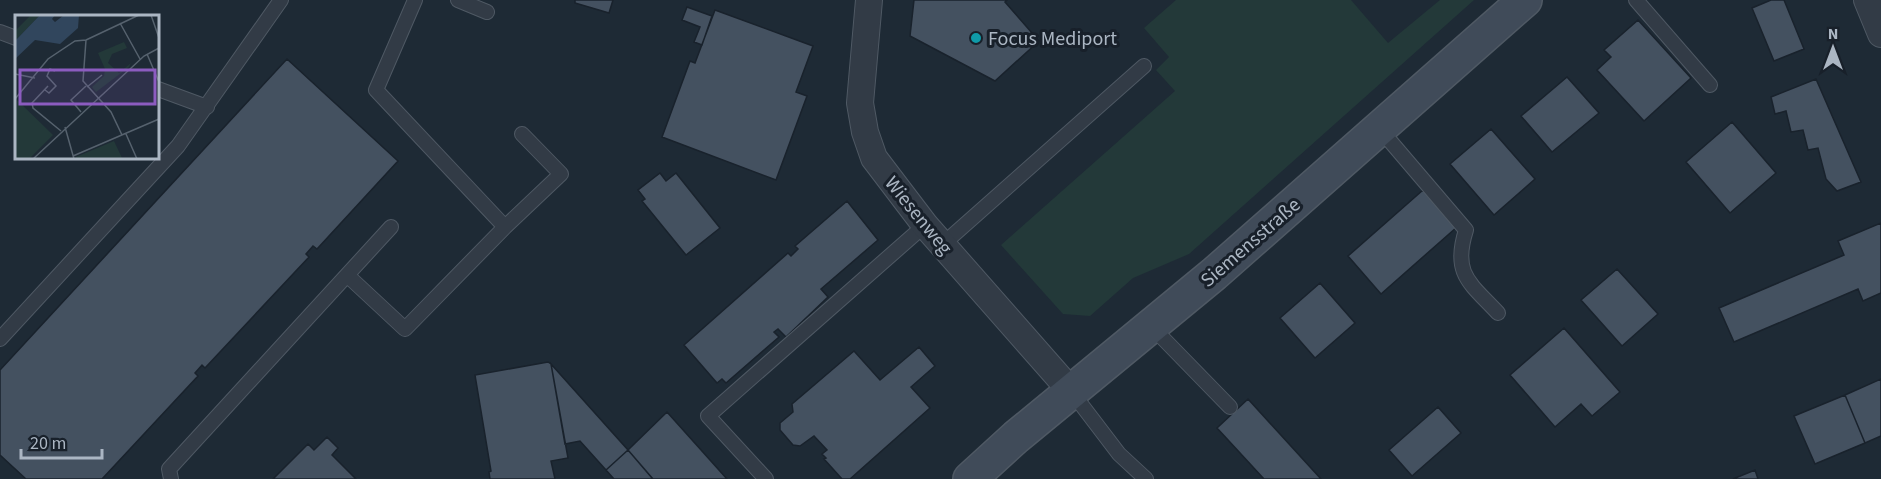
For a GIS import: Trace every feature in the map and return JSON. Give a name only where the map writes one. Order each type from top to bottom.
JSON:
[{"type":"street","name":"Wiesenweg","points":[[869,0],[860,103],[865,132],[874,158],[924,225],[1071,392]]},
{"type":"street","name":"Siemensstraße","points":[[970,479],[1214,274],[1525,0]]},
{"type":"street","points":[[1867,0],[1881,34]]},
{"type":"lane","points":[[0,339],[178,146],[281,0]]},
{"type":"lane","points":[[415,0],[376,90],[505,227]]},
{"type":"lane","points":[[458,0],[487,12]]},
{"type":"lane","points":[[1636,0],[1710,85]]},
{"type":"lane","points":[[0,32],[15,38]]},
{"type":"lane","points":[[942,245],[1144,66]]},
{"type":"lane","points":[[159,89],[207,108]]},
{"type":"lane","points":[[1379,128],[1466,230],[1460,249],[1462,269],[1468,280],[1498,313]]},
{"type":"lane","points":[[348,276],[405,329],[505,227],[561,174],[522,134]]},
{"type":"lane","points":[[766,479],[708,416],[924,225]]},
{"type":"lane","points":[[171,479],[169,469],[391,227]]},
{"type":"lane","points":[[1151,326],[1230,407]]},
{"type":"lane","points":[[1071,392],[1119,454],[1146,479]]},
{"type":"green space","points":[[1176,0],[1351,0],[1388,43],[1440,0],[1474,0],[1189,254],[1133,278],[1090,316],[1063,314],[1001,245],[1175,91],[1156,70],[1169,57],[1144,28]]},
{"type":"building","points":[[575,0],[613,0],[609,13],[575,3]]},
{"type":"building","name":"Focus Mediport","points":[[914,0],[1007,0],[1005,2],[1039,41],[995,81],[910,36]]},
{"type":"building","points":[[1771,0],[1784,0],[1804,49],[1774,61],[1752,8]]},
{"type":"building","points":[[687,7],[712,16],[702,45],[694,42],[700,27],[682,20]]},
{"type":"building","points":[[715,10],[813,46],[796,92],[807,96],[776,180],[662,137],[690,61],[695,63]]},
{"type":"building","points":[[1638,20],[1691,78],[1644,121],[1597,70],[1611,57],[1604,50]]},
{"type":"building","points":[[287,59],[398,161],[317,249],[313,246],[306,254],[309,257],[205,368],[202,365],[195,373],[198,376],[102,479],[26,479],[0,455],[0,370]]},
{"type":"building","points":[[1567,77],[1599,113],[1552,152],[1521,116]]},
{"type":"building","points":[[1816,79],[1861,182],[1837,191],[1826,179],[1818,148],[1808,150],[1803,130],[1791,132],[1786,111],[1775,114],[1771,97]]},
{"type":"building","points":[[1732,122],[1776,173],[1730,213],[1686,162]]},
{"type":"building","points":[[1491,129],[1535,179],[1494,215],[1450,164]]},
{"type":"building","points":[[660,173],[666,181],[676,173],[720,228],[686,255],[642,201],[645,199],[638,190]]},
{"type":"building","points":[[1423,190],[1457,227],[1381,294],[1348,256]]},
{"type":"building","points":[[847,201],[878,240],[821,289],[828,297],[786,337],[778,329],[774,332],[779,337],[726,383],[722,379],[717,383],[684,345],[788,253],[791,256],[798,249],[795,246]]},
{"type":"building","points":[[1881,223],[1881,293],[1863,301],[1858,289],[1734,342],[1719,308],[1844,255],[1838,241]]},
{"type":"building","points":[[1617,269],[1658,314],[1622,346],[1581,300]]},
{"type":"building","points":[[1320,283],[1355,323],[1315,358],[1280,318]]},
{"type":"building","points":[[1564,328],[1620,392],[1592,416],[1581,404],[1555,427],[1510,375]]},
{"type":"building","points":[[919,347],[935,366],[911,387],[930,408],[850,479],[842,479],[824,459],[826,458],[822,454],[827,450],[814,436],[800,446],[793,445],[780,430],[780,423],[793,412],[792,404],[854,351],[880,380]]},
{"type":"building","points":[[548,362],[551,364],[568,458],[551,461],[555,479],[490,479],[489,472],[491,471],[475,375]]},
{"type":"building","points":[[551,364],[628,450],[606,470],[580,441],[565,444]]},
{"type":"building","points":[[1881,379],[1881,436],[1865,443],[1845,395]]},
{"type":"building","points":[[1845,395],[1865,443],[1815,464],[1794,416]]},
{"type":"building","points":[[1248,399],[1321,479],[1264,479],[1217,428]]},
{"type":"building","points":[[1438,407],[1461,433],[1412,476],[1389,450]]},
{"type":"building","points":[[667,412],[727,479],[653,479],[628,450]]},
{"type":"building","points":[[327,437],[338,448],[332,455],[356,479],[273,479],[308,444],[314,450]]},
{"type":"building","points":[[628,450],[651,479],[614,479],[606,470]]},
{"type":"building","points":[[1755,470],[1758,479],[1733,479]]},
{"type":"place","name":"Focus Mediport","points":[[976,38]]}]
